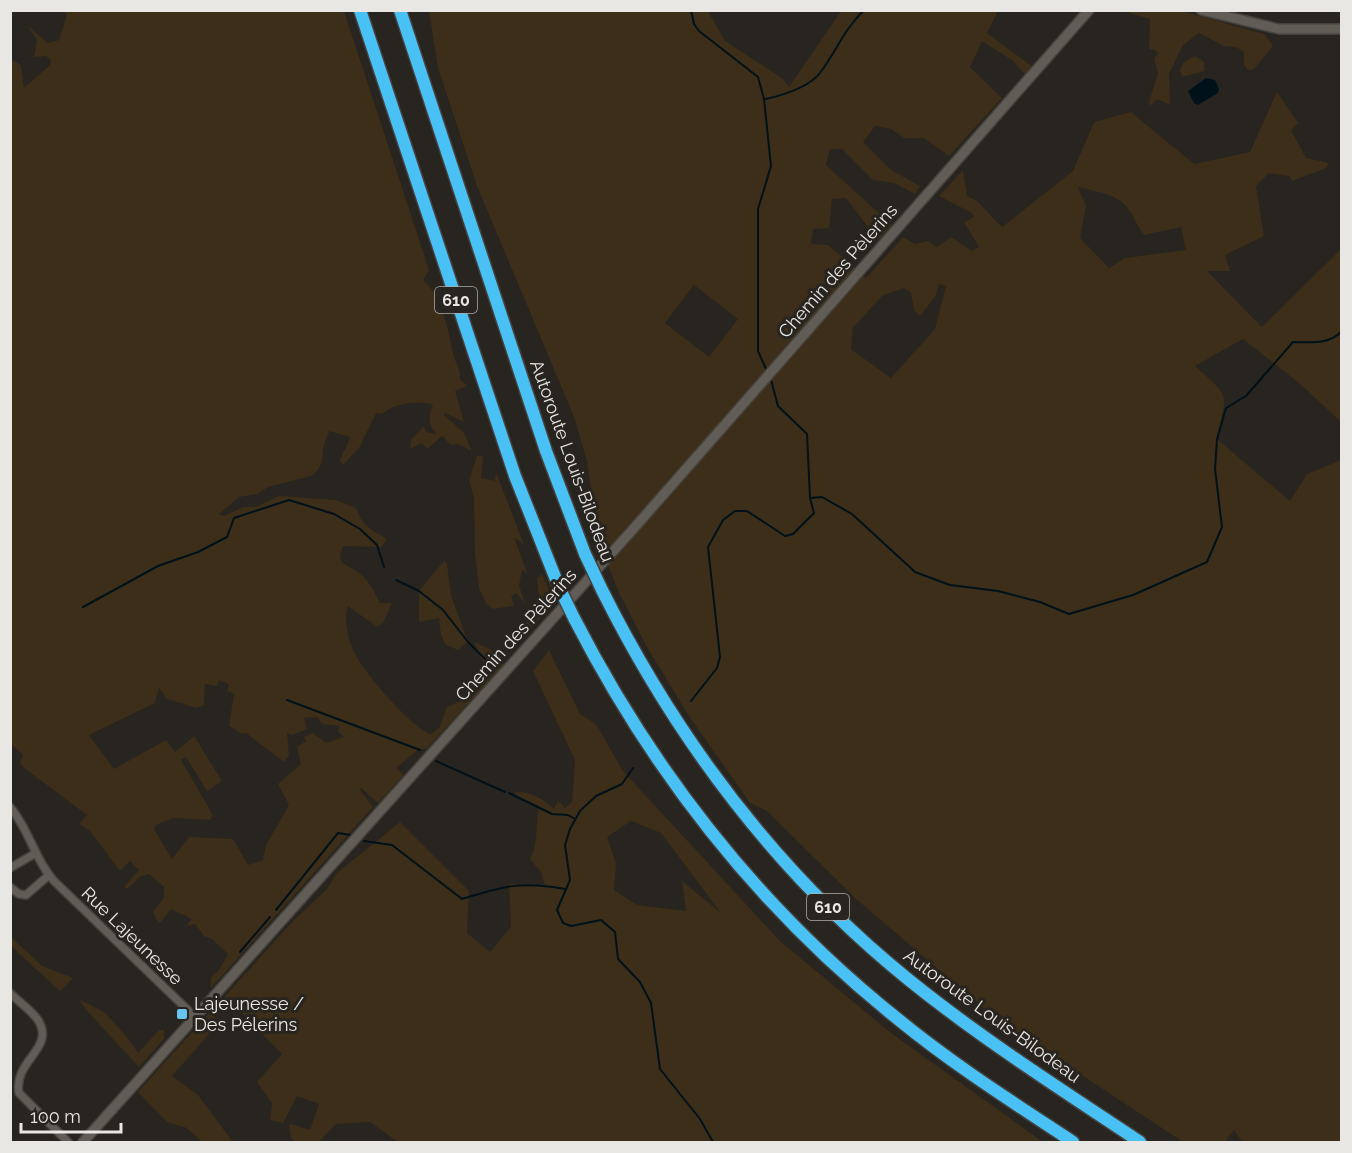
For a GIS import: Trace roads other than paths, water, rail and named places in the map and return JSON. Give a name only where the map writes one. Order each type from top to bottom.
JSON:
[{"type":"highway","name":"610","points":[[360,10],[515,476],[559,587],[614,693],[658,762],[724,849],[783,915],[837,967],[909,1028],[1073,1143]]},
{"type":"highway","name":"Autoroute Louis-Bilodeau","points":[[400,10],[542,438],[585,554],[650,679],[694,748],[760,834],[814,894],[887,962],[947,1010],[1140,1143]]},
{"type":"street","name":"Chemin des Pèlerins","points":[[83,1143],[766,379],[1089,10]]},
{"type":"street","points":[[1201,10],[1279,29],[1341,29]]},
{"type":"street","name":"Rue Lajeunesse","points":[[10,807],[24,825],[49,875],[195,1017]]},
{"type":"street","points":[[10,868],[36,853]]},
{"type":"street","points":[[10,887],[19,894],[26,895],[49,875]]},
{"type":"street","points":[[10,993],[36,1018],[42,1034],[39,1048],[20,1071],[19,1093],[68,1143]]},
{"type":"waterway","points":[[691,10],[694,24],[699,31],[758,77],[764,99],[771,166],[758,209],[758,351],[767,371]]},
{"type":"waterway","points":[[766,99],[795,90],[815,78],[864,10]]},
{"type":"waterway","points":[[810,498],[822,497],[852,514],[915,572],[950,585],[998,591],[1040,602],[1069,614],[1133,595],[1207,562],[1222,527],[1215,469],[1217,439],[1226,408],[1246,396],[1293,342],[1325,341],[1342,331]]},
{"type":"waterway","points":[[691,701],[717,668],[720,657],[708,547],[723,520],[735,511],[747,511],[785,536],[793,534],[814,513],[810,498],[807,434],[778,406],[770,376]]},
{"type":"waterway","points":[[83,607],[158,566],[198,552],[227,537],[234,518],[289,500],[334,514],[360,529],[377,545],[384,567]]},
{"type":"waterway","points":[[396,580],[419,591],[443,610],[468,642],[492,666]]},
{"type":"waterway","points":[[287,700],[420,750]]},
{"type":"waterway","points":[[436,761],[505,792]]},
{"type":"waterway","points":[[633,768],[622,784],[596,796],[580,811],[570,829],[565,845],[570,880],[557,910],[563,923],[571,926],[601,920],[615,932],[618,959],[640,982],[651,1003],[660,1069],[700,1119],[713,1142]]},
{"type":"waterway","points":[[509,793],[552,814],[568,815],[575,819]]},
{"type":"waterway","points":[[276,910],[338,833],[350,835]]},
{"type":"waterway","points":[[364,841],[392,845],[462,899],[513,886],[536,885],[565,889]]},
{"type":"waterway","points":[[240,952],[270,917]]},
{"type":"place","name":"Lajeunesse / Des Pélerins","points":[[182,1014]]}]
